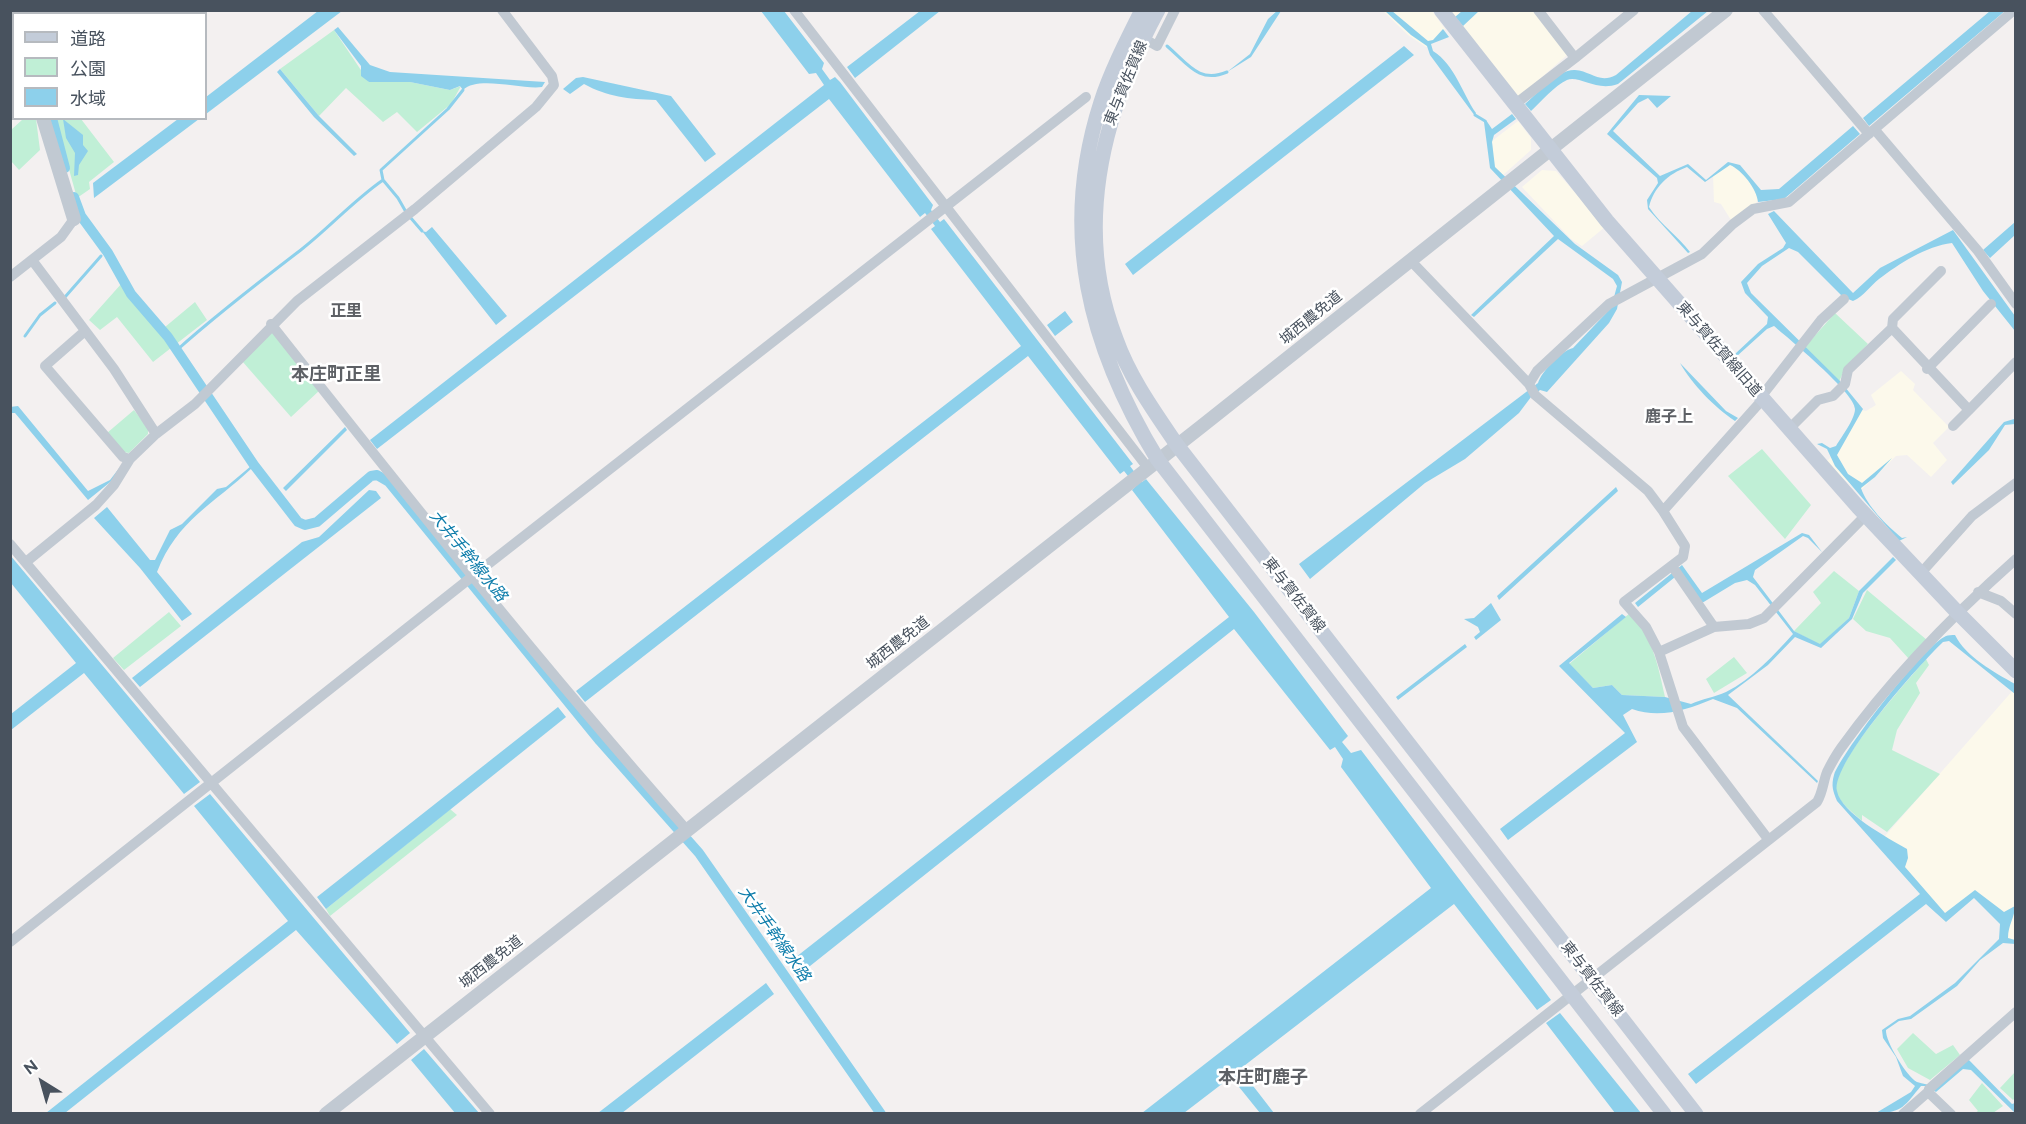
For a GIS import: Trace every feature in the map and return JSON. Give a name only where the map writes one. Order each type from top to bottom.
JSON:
[{"type":"main road","name":"東与賀佐賀線","points":[[1142,10],[1099,109],[1083,182],[1081,223],[1083,263],[1089,303],[1101,344],[1138,426],[1144,471],[1572,995],[1664,1113]]},
{"type":"main road","name":"東与賀佐賀線","points":[[1158,10],[1143,38],[1115,103],[1104,143],[1097,183],[1099,263],[1115,338],[1138,386],[1177,445],[1696,1113]]},
{"type":"main road","name":"東与賀佐賀線旧道","points":[[1441,10],[1550,150],[1658,279],[1866,515],[1956,612],[2016,671]]},
{"type":"street","points":[[27,562],[96,505],[114,485],[130,459],[206,392],[271,324],[536,107],[555,85],[534,51],[502,10]]},
{"type":"street","points":[[794,10],[942,211],[1144,471]]},
{"type":"street","points":[[1143,38],[1157,46],[1175,10]]},
{"type":"street","points":[[1538,10],[1575,58]]},
{"type":"street","points":[[1514,105],[1634,10]]},
{"type":"street","name":"城西農免道","points":[[327,1113],[1726,10]]},
{"type":"street","points":[[1763,10],[1971,243],[2016,304]]},
{"type":"street","points":[[1530,384],[1537,370],[1609,303],[1702,254],[1732,224],[1753,209],[1789,202],[2014,10]]},
{"type":"street","points":[[10,942],[464,583],[1086,97]]},
{"type":"street","points":[[10,277],[61,237],[74,219],[44,120]]},
{"type":"street","points":[[32,260],[114,369],[156,434]]},
{"type":"street","points":[[1410,260],[1530,384],[1535,395],[1648,491],[1685,546],[1683,557],[1675,570],[1624,602],[1646,627],[1659,652],[1677,713],[1697,748],[1768,839]]},
{"type":"street","points":[[1789,429],[1818,400],[1833,396],[1842,387],[1848,370],[1892,328],[1893,319],[1941,271]]},
{"type":"street","points":[[1663,511],[1762,398],[1821,320],[1844,299]]},
{"type":"street","points":[[1927,369],[1990,304]]},
{"type":"street","points":[[271,324],[386,472],[632,767],[681,833]]},
{"type":"street","points":[[1892,328],[1927,369],[1969,410]]},
{"type":"street","points":[[85,331],[45,366],[123,458],[130,459]]},
{"type":"street","points":[[1953,426],[2016,362]]},
{"type":"street","points":[[380,484],[386,472]]},
{"type":"street","points":[[1921,573],[1972,516],[2016,483]]},
{"type":"street","points":[[1659,652],[1714,627],[1749,624],[1774,608],[1866,515]]},
{"type":"street","points":[[10,544],[490,1113]]},
{"type":"street","points":[[1420,1113],[1817,802],[1822,795],[1826,773],[1840,749],[1911,661],[1956,612],[2016,559]]},
{"type":"street","points":[[1675,570],[1714,627]]},
{"type":"street","points":[[1978,592],[2001,601],[2016,614]]},
{"type":"street","points":[[1903,1113],[2016,1012]]},
{"type":"street","points":[[1930,1088],[1951,1113]]},
{"type":"shaded area","points":[[1383,11],[1432,11],[1445,29],[1435,41],[1426,47],[1408,35]]},
{"type":"shaded area","points":[[1448,11],[1533,11],[1567,55],[1518,98]]},
{"type":"shaded area","points":[[1518,121],[1531,138],[1531,150],[1503,175],[1494,167],[1492,141]]},
{"type":"shaded area","points":[[1730,163],[1737,166],[1761,194],[1755,205],[1731,220],[1721,204],[1714,202],[1713,175]]},
{"type":"shaded area","points":[[1542,170],[1556,171],[1605,227],[1582,246],[1571,239],[1522,187]]},
{"type":"shaded area","points":[[1901,371],[1915,384],[1913,390],[1949,427],[1933,443],[1947,460],[1931,477],[1907,455],[1896,456],[1859,492],[1825,463],[1834,454],[1860,410],[1866,411],[1876,405],[1871,395]]},
{"type":"shaded area","points":[[2015,688],[2015,942],[2003,939],[2004,918],[1975,896],[1946,920],[1878,844]]},
{"type":"green space","points":[[334,30],[369,82],[410,82],[450,90],[461,86],[451,104],[417,132],[397,112],[383,122],[346,88],[319,116],[280,69]]},
{"type":"green space","points":[[22,120],[36,120],[40,150],[19,170],[11,161],[11,130]]},
{"type":"green space","points":[[55,120],[82,120],[114,162],[89,182],[90,189],[77,198]]},
{"type":"green space","points":[[122,283],[159,332],[195,302],[207,320],[153,362],[117,317],[100,330],[89,320]]},
{"type":"green space","points":[[1835,313],[1868,344],[1845,368],[1839,382],[1803,349]]},
{"type":"green space","points":[[272,329],[320,390],[291,417],[242,361]]},
{"type":"green space","points":[[134,410],[148,428],[148,434],[129,453],[123,452],[107,433]]},
{"type":"green space","points":[[1762,449],[1811,505],[1785,539],[1728,476]]},
{"type":"green space","points":[[1834,571],[1859,591],[1849,618],[1820,645],[1794,631],[1821,603],[1813,592]]},
{"type":"green space","points":[[1867,590],[1927,640],[1909,659],[1890,638],[1866,631],[1853,619]]},
{"type":"green space","points":[[169,612],[181,626],[124,670],[113,658]]},
{"type":"green space","points":[[1630,613],[1649,642],[1657,663],[1665,697],[1622,695],[1612,685],[1593,688],[1569,664]]},
{"type":"green space","points":[[1734,657],[1747,673],[1714,693],[1706,679]]},
{"type":"green space","points":[[1926,659],[1929,665],[1916,683],[1920,693],[1897,730],[1892,750],[1940,774],[1887,832],[1862,815],[1862,821],[1843,803],[1836,789],[1839,776],[1859,741]]},
{"type":"green space","points":[[450,809],[457,815],[330,916],[326,909]]},
{"type":"green space","points":[[1913,1033],[1936,1054],[1953,1045],[1960,1055],[1930,1080],[1908,1068],[1897,1049]]},
{"type":"green space","points":[[2015,1072],[2015,1098],[2013,1100],[2000,1088]]},
{"type":"green space","points":[[1982,1083],[2003,1106],[1993,1113],[1975,1113],[1978,1111],[1969,1100]]},
{"type":"water","points":[[1278,10],[1281,11],[1251,57],[1227,72],[1250,54],[1268,19]]},
{"type":"water","points":[[318,11],[342,11],[207,113],[207,96]]},
{"type":"water","points":[[761,11],[784,11],[824,63],[822,69],[830,80],[835,77],[840,82],[933,205],[931,210],[940,222],[944,219],[1133,464],[1130,466],[1142,482],[1146,479],[1254,612],[1348,736],[1342,742],[1351,753],[1361,750],[1551,1000],[1537,1010],[1454,904],[1240,1069],[1274,1113],[1260,1113],[1231,1077],[1184,1113],[1142,1113],[1431,888],[1341,767],[1343,759],[1335,747],[1330,750],[1234,629],[805,970],[796,957],[1229,617],[1132,490],[1136,486],[1124,471],[1120,474],[1028,356],[585,702],[576,691],[1021,346],[931,229],[935,226],[925,213],[920,217],[829,99],[377,449],[370,440],[824,85],[816,73],[809,74]]},
{"type":"water","points":[[920,11],[940,11],[855,78],[847,67]]},
{"type":"water","points":[[1385,11],[1392,11],[1428,41],[1433,40],[1443,29],[1449,37],[1431,44],[1433,51],[1453,71],[1476,113],[1475,116],[1430,55],[1427,46]]},
{"type":"water","points":[[1462,11],[1479,11],[1463,26],[1455,17]]},
{"type":"water","points":[[1692,11],[1708,11],[1618,84],[1602,86],[1572,79],[1567,80],[1531,111],[1525,104],[1555,78],[1568,71],[1581,71],[1605,78],[1616,75]]},
{"type":"water","points":[[1990,11],[2005,11],[1869,126],[1863,118]]},
{"type":"water","points":[[338,27],[370,65],[390,72],[545,82],[542,87],[489,83],[470,86],[463,90],[460,86],[450,90],[410,82],[369,82],[361,76],[361,66],[334,30]]},
{"type":"water","points":[[1404,46],[1414,55],[1133,275],[1125,264]]},
{"type":"water","points":[[280,69],[319,116],[357,154],[354,156],[314,117],[277,72]]},
{"type":"water","points":[[583,77],[671,96],[716,154],[705,162],[656,100],[618,97],[584,84],[570,94],[563,89],[576,78]]},
{"type":"water","points":[[1639,95],[1671,96],[1657,108],[1648,98],[1638,103],[1613,131],[1660,176],[1688,164],[1706,180],[1728,162],[1740,165],[1761,190],[1779,189],[1853,126],[1860,134],[1784,199],[1758,202],[1755,191],[1748,180],[1730,165],[1705,182],[1687,167],[1674,173],[1658,187],[1649,207],[1685,246],[1690,252],[1688,253],[1648,209],[1647,200],[1658,183],[1657,178],[1607,134]]},
{"type":"water","points":[[1512,114],[1516,119],[1494,135],[1492,142],[1495,167],[1575,244],[1618,275],[1622,282],[1617,309],[1609,323],[1547,392],[1540,390],[1531,397],[1519,413],[1465,459],[1425,483],[1310,579],[1299,564],[1538,383],[1552,362],[1573,348],[1611,308],[1617,286],[1613,279],[1558,239],[1474,317],[1471,315],[1554,236],[1490,168],[1484,122],[1486,120],[1492,129]]},
{"type":"water","points":[[63,120],[83,135],[83,145],[88,151],[79,165],[78,175],[74,176],[75,153],[66,138]]},
{"type":"water","points":[[177,120],[198,120],[94,198],[93,183]]},
{"type":"water","points":[[1774,211],[1853,293],[1880,268],[1953,230],[2015,316],[2015,331],[1983,291],[1952,243],[1932,248],[1904,262],[1853,301],[1843,297],[1798,252],[1789,248],[1762,266],[1747,283],[1751,293],[1840,381],[1863,409],[1837,455],[1848,474],[1862,483],[1892,458],[1875,477],[1861,488],[1872,508],[1884,521],[1902,538],[1907,537],[1899,541],[1835,466],[1827,449],[1817,444],[1822,443],[1830,448],[1836,446],[1851,422],[1855,409],[1844,391],[1820,366],[1774,326],[1767,329],[1737,356],[1735,354],[1767,324],[1768,317],[1745,293],[1741,282],[1758,264],[1783,248],[1786,243],[1768,214]]},
{"type":"water","points":[[2015,222],[2015,235],[1990,258],[1983,250]]},
{"type":"water","points":[[432,227],[507,316],[496,325],[422,231],[426,232]]},
{"type":"water","points":[[1065,311],[1073,322],[1055,336],[1047,325]]},
{"type":"water","points":[[1680,363],[1726,411],[1738,418],[1735,421],[1704,395]]},
{"type":"water","points":[[18,406],[88,491],[110,480],[120,467],[114,479],[88,500],[15,413],[11,413],[10,407]]},
{"type":"water","points":[[2014,419],[2015,424],[2005,425],[1989,450],[1953,485],[1951,482],[2004,422]]},
{"type":"water","points":[[345,427],[347,430],[286,491],[283,488]]},
{"type":"water","points":[[251,466],[252,468],[238,481],[186,526],[165,554],[157,572],[192,614],[182,621],[140,568],[94,518],[107,507],[150,560],[155,560],[170,530],[182,524],[217,489],[226,487]]},
{"type":"water","points":[[1616,487],[1618,491],[1499,600],[1497,596]]},
{"type":"water","points":[[369,490],[376,491],[381,498],[140,687],[132,678],[302,542],[319,537]]},
{"type":"water","points":[[1802,533],[1809,535],[1822,552],[1803,536],[1755,570],[1753,577],[1794,631],[1820,644],[1849,618],[1859,591],[1893,557],[1896,560],[1863,593],[1852,619],[1821,648],[1795,637],[1768,665],[1728,695],[1818,781],[1817,783],[1737,708],[1713,699],[1673,712],[1653,713],[1632,709],[1623,715],[1637,742],[1508,840],[1500,829],[1625,733],[1559,666],[1622,614],[1626,617],[1569,663],[1593,688],[1612,685],[1622,695],[1665,697],[1691,704],[1736,687],[1754,673],[1793,634],[1755,585],[1747,580],[1735,583],[1702,603],[1680,573],[1638,607],[1635,603],[1682,565],[1702,593]]},
{"type":"water","points":[[10,555],[200,782],[184,794],[84,673],[11,730],[11,714],[76,663],[11,583]]},
{"type":"water","points":[[1491,603],[1501,620],[1476,640],[1474,637],[1480,632],[1478,627],[1464,619],[1474,618]]},
{"type":"water","points":[[1955,635],[1973,657],[2015,684],[2015,694],[1949,641],[1943,642],[1898,691],[1862,737],[1839,777],[1837,791],[1840,799],[1856,816],[1907,849],[1908,858],[1905,867],[1945,913],[1975,890],[2004,912],[2015,906],[2008,938],[2015,940],[2015,944],[2003,943],[1980,960],[1957,986],[1911,1019],[1899,1021],[1886,1030],[1897,1058],[1917,1082],[1935,1087],[1968,1059],[2012,1104],[2015,1103],[2015,1113],[1971,1070],[1963,1069],[1936,1092],[1927,1086],[1921,1086],[1903,1107],[1885,1113],[1876,1113],[1911,1092],[1915,1086],[1903,1076],[1896,1057],[1883,1038],[1882,1030],[1898,1019],[1910,1016],[1955,983],[1999,939],[2000,924],[1974,898],[1946,922],[1926,904],[1696,1084],[1688,1074],[1920,894],[1837,801],[1833,779],[1840,763],[1867,723],[1903,678],[1935,644],[1946,636]]},
{"type":"water","points":[[1465,644],[1467,647],[1398,700],[1396,697]]},
{"type":"water","points":[[558,707],[566,717],[326,909],[317,897]]},
{"type":"water","points":[[210,794],[410,1033],[397,1044],[296,930],[65,1113],[46,1113],[288,921],[194,806]]},
{"type":"water","points":[[766,983],[774,994],[622,1113],[598,1113]]},
{"type":"water","points":[[1560,1013],[1641,1113],[1615,1113],[1546,1023]]},
{"type":"water","points":[[424,1049],[479,1113],[455,1113],[411,1060]]},
{"type":"waterway","points":[[1167,46],[1201,74],[1209,76],[1227,72]]},
{"type":"waterway","points":[[177,350],[312,241],[383,180],[381,170],[448,109],[463,90]]},
{"type":"waterway","points":[[1475,115],[1485,121]]},
{"type":"waterway","name":"大井手幹線水路","points":[[53,120],[65,168]]},
{"type":"waterway","points":[[383,180],[406,212]]},
{"type":"waterway","name":"大井手幹線水路","points":[[74,197],[81,216],[108,253],[131,294],[168,337],[254,465],[298,522],[305,525],[317,522],[371,476],[377,475],[389,482],[600,741],[699,853],[881,1114]]},
{"type":"waterway","points":[[410,217],[422,231]]},
{"type":"waterway","points":[[65,297],[101,256]]},
{"type":"waterway","points":[[25,336],[40,315],[55,303]]},
{"type":"district","name":"正里","points":[[346,311]]},
{"type":"district","name":"本庄町正里","points":[[336,375]]},
{"type":"district","name":"鹿子上","points":[[1669,417]]},
{"type":"district","name":"本庄町鹿子","points":[[1263,1078]]}]
